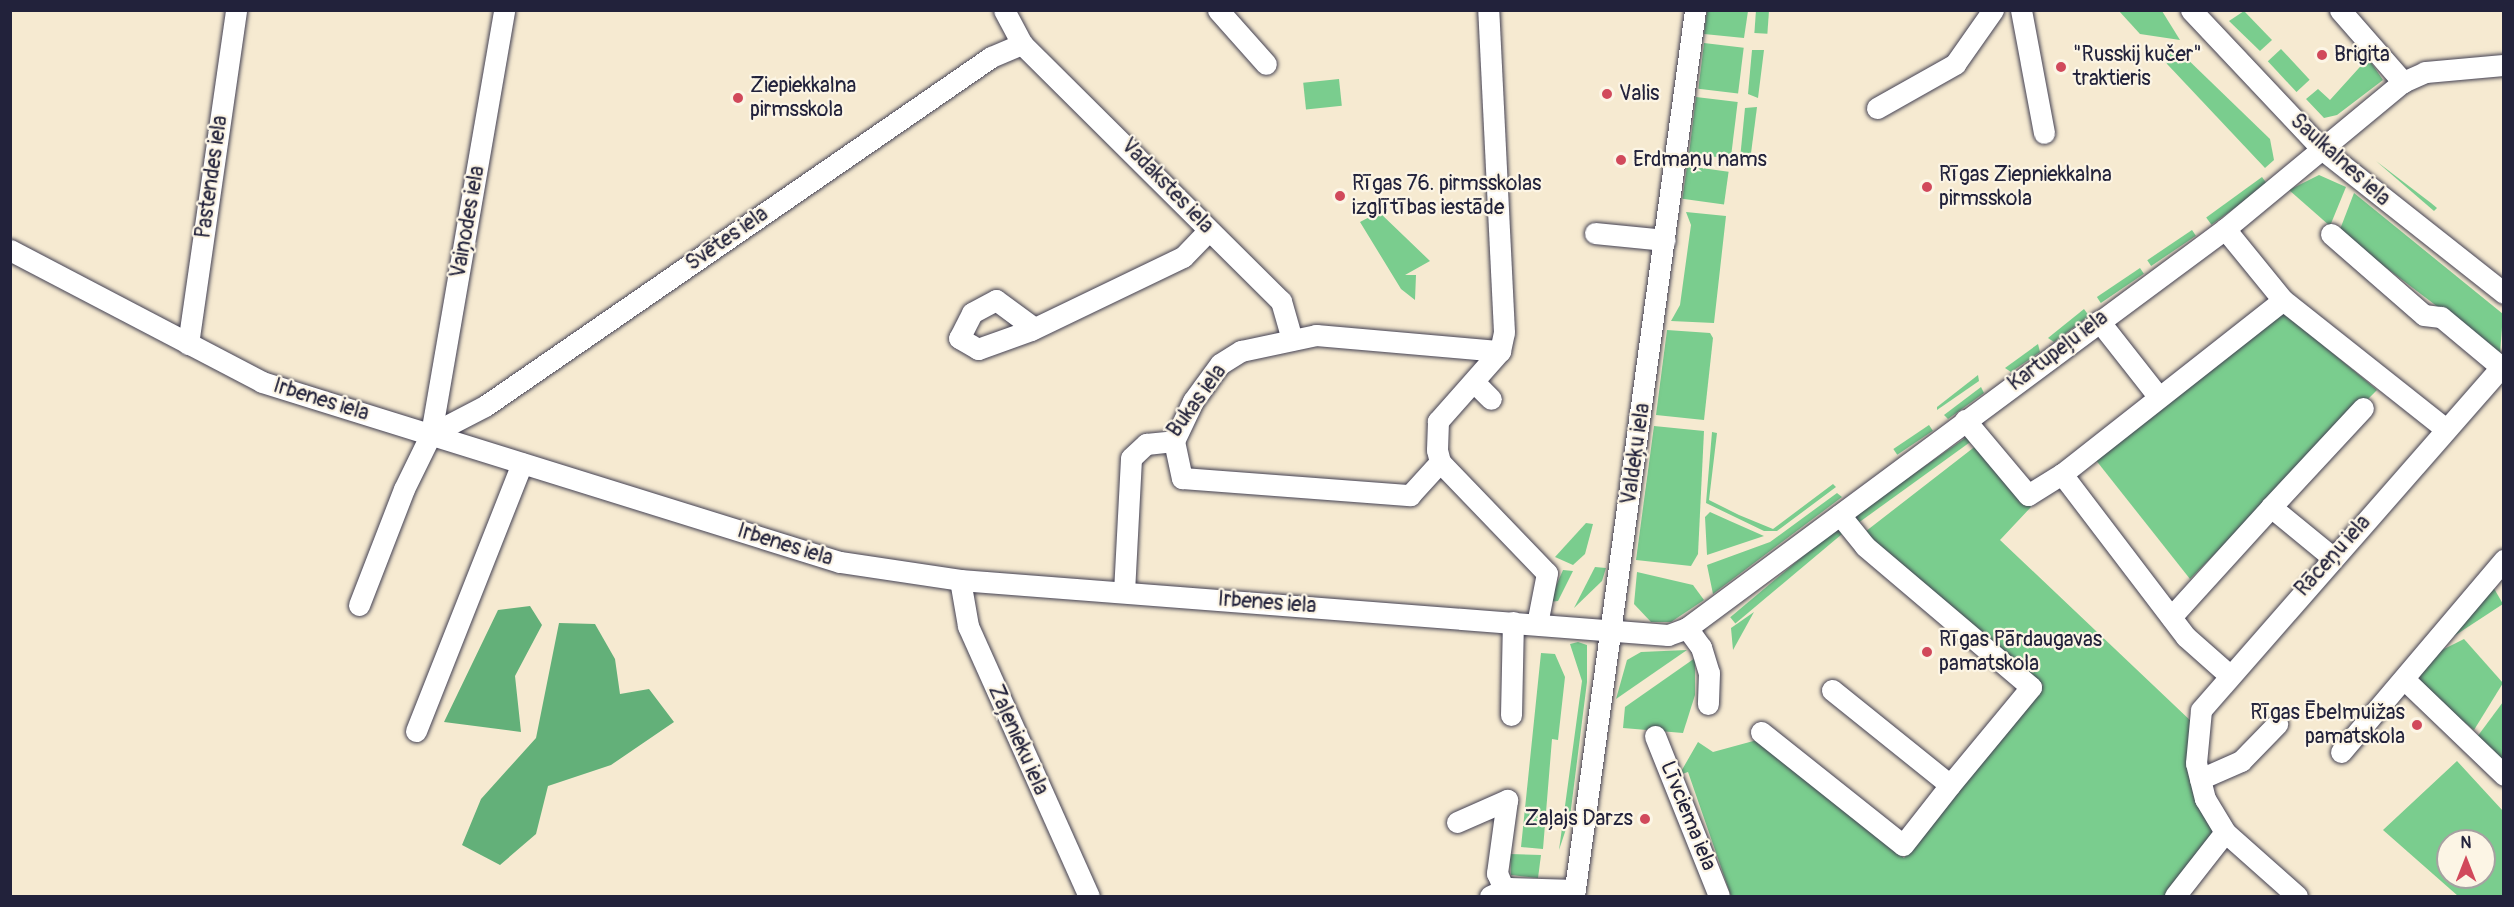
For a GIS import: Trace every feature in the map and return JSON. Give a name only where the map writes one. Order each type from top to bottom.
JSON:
[{"type":"street","name":"Pastendes iela","points":[[188,344],[237,10]]},
{"type":"street","name":"Vaiņodes iela","points":[[359,605],[404,489],[431,434],[504,10]]},
{"type":"street","name":"Vadakstes iela","points":[[1004,10],[1022,44],[1281,301],[1292,339]]},
{"type":"street","points":[[1218,10],[1266,64]]},
{"type":"street","points":[[1488,10],[1504,332],[1500,351],[1476,384],[1438,421],[1440,462],[1547,573],[1537,624]]},
{"type":"street","name":"Valdeķu iela","points":[[1574,893],[1612,631],[1695,10]]},
{"type":"street","points":[[1877,108],[1955,64],[1993,10]]},
{"type":"street","points":[[2021,10],[2044,133]]},
{"type":"street","name":"Saulkalnes iela","points":[[2191,11],[2323,150],[2504,294]]},
{"type":"street","points":[[2347,13],[2403,82]]},
{"type":"street","name":"Svētes iela","points":[[431,434],[485,406],[991,57],[1022,44]]},
{"type":"street","name":"Kartupeļu iela","points":[[1612,631],[1668,635],[1687,628],[2225,229],[2403,82],[2425,72],[2504,65]]},
{"type":"street","points":[[2225,229],[2283,300],[2446,429]]},
{"type":"street","points":[[1034,328],[1183,257],[1209,230]]},
{"type":"street","points":[[1595,233],[1665,240]]},
{"type":"street","points":[[2331,234],[2424,315],[2441,317],[2502,366]]},
{"type":"street","name":"Irbenes iela","points":[[10,250],[262,382],[840,562],[960,580],[1612,631]]},
{"type":"street","points":[[1965,420],[2028,495],[2062,474],[2158,396],[2283,300]]},
{"type":"street","points":[[2099,321],[2158,396]]},
{"type":"street","name":"Bukas iela","points":[[1124,592],[1131,458],[1146,444],[1174,441],[1193,401],[1220,364],[1241,351],[1316,335],[1500,351]]},
{"type":"street","name":"Rāceņu iela","points":[[2198,771],[2201,710],[2228,674],[2502,366]]},
{"type":"street","points":[[1476,384],[1491,399]]},
{"type":"street","points":[[2171,617],[2363,408]]},
{"type":"street","points":[[1174,441],[1182,478],[1410,495],[1440,462]]},
{"type":"street","points":[[416,731],[522,463]]},
{"type":"street","points":[[2062,474],[2171,617],[2228,674]]},
{"type":"street","points":[[2271,507],[2332,557]]},
{"type":"street","points":[[1761,732],[1903,845],[2031,687],[1865,546],[1840,515]]},
{"type":"street","points":[[2340,752],[2500,571]]},
{"type":"street","name":"Zaļenieku iela","points":[[960,580],[968,626],[1089,897]]},
{"type":"street","points":[[1511,715],[1513,622]]},
{"type":"street","points":[[1687,628],[1701,647],[1709,674],[1708,704]]},
{"type":"street","points":[[2404,679],[2504,775]]},
{"type":"street","points":[[1832,690],[1950,785]]},
{"type":"street","points":[[2277,724],[2241,761],[2198,771],[2224,832],[2297,897]]},
{"type":"street","name":"Līvciema iela","points":[[1655,736],[1719,897]]},
{"type":"street","points":[[1457,822],[1507,800],[1497,873],[1501,894],[1574,893]]},
{"type":"street","points":[[2175,897],[2224,832]]},
{"type":"green space","points":[[1756,10],[1769,11],[1767,34],[1754,33]]},
{"type":"green space","points":[[1707,11],[1748,11],[1744,38],[1704,34]]},
{"type":"green space","points":[[2119,11],[2162,11],[2180,40],[2140,34]]},
{"type":"green space","points":[[2244,11],[2272,40],[2260,51],[2229,21]]},
{"type":"green space","points":[[1704,43],[1744,48],[1738,94],[1698,89]]},
{"type":"green space","points":[[2152,48],[2180,52],[2270,139],[2274,160],[2265,168]]},
{"type":"green space","points":[[2281,49],[2310,80],[2296,92],[2268,61]]},
{"type":"green space","points":[[1752,50],[1764,50],[1758,98],[1748,94]]},
{"type":"green space","points":[[2368,58],[2383,80],[2337,115],[2324,118],[2306,99],[2318,89],[2330,100]]},
{"type":"green space","points":[[1339,79],[1342,106],[1306,110],[1303,83]]},
{"type":"green space","points":[[1696,97],[1738,102],[1731,159],[1689,154]]},
{"type":"green space","points":[[1757,107],[1750,161],[1740,159],[1745,108]]},
{"type":"green space","points":[[2376,161],[2431,203],[2437,208],[2434,211]]},
{"type":"green space","points":[[1687,166],[1729,172],[1724,205],[1682,199]]},
{"type":"green space","points":[[2319,175],[2346,187],[2330,226],[2289,190]]},
{"type":"green space","points":[[2262,177],[2267,184],[2211,225],[2206,218]]},
{"type":"green space","points":[[2354,193],[2503,314],[2500,354],[2339,232]]},
{"type":"green space","points":[[1379,212],[1430,261],[1405,275],[1416,275],[1415,300],[1401,289],[1360,222]]},
{"type":"green space","points":[[1686,212],[1726,216],[1714,323],[1671,321],[1680,305],[1691,225]]},
{"type":"green space","points":[[2192,230],[2196,236],[2151,266],[2147,260]]},
{"type":"green space","points":[[2140,268],[2144,274],[2101,303],[2097,297]]},
{"type":"green space","points":[[2084,309],[2089,316],[2054,342],[2048,338]]},
{"type":"green space","points":[[2281,310],[2377,390],[2190,579],[2095,459]]},
{"type":"green space","points":[[1667,330],[1710,333],[1713,338],[1704,420],[1656,415]]},
{"type":"green space","points":[[2038,344],[2040,352],[2011,372],[2005,368]]},
{"type":"green space","points":[[1978,375],[1979,381],[1937,410],[1937,407]]},
{"type":"green space","points":[[1981,387],[1984,393],[1948,419],[1944,415]]},
{"type":"green space","points":[[1929,425],[1933,431],[1897,455],[1893,449]]},
{"type":"green space","points":[[1654,426],[1704,431],[1698,554],[1691,566],[1636,560]]},
{"type":"green space","points":[[1712,432],[1717,433],[1709,500],[1739,515],[1773,529],[1833,484],[1836,487],[1777,531],[1764,531],[1706,503]]},
{"type":"green space","points":[[1968,436],[1973,440],[1854,526],[1853,516]]},
{"type":"green space","name":"Rīgas Pārdaugavas pamatskola","points":[[1977,445],[2031,507],[2000,540],[2193,723],[2220,833],[2168,896],[1731,896],[1688,772],[1679,775],[1698,742],[1713,752],[1757,740],[1904,858],[2043,685],[1861,535]]},
{"type":"green space","points":[[1837,493],[1842,497],[1713,594],[1707,565],[1770,542]]},
{"type":"green space","points":[[1710,512],[1764,536],[1707,555],[1705,517]]},
{"type":"green space","points":[[1586,523],[1593,524],[1585,554],[1573,565],[1555,557]]},
{"type":"green space","points":[[1839,526],[1844,532],[1735,623],[1730,617]]},
{"type":"green space","points":[[1595,567],[1606,568],[1602,581],[1574,608]]},
{"type":"green space","points":[[1563,570],[1573,571],[1558,601],[1549,602]]},
{"type":"green space","points":[[1637,572],[1693,585],[1704,600],[1671,622],[1651,622],[1634,604]]},
{"type":"green space","points":[[2492,585],[2503,604],[2445,642]]},
{"type":"green space","points":[[530,606],[542,625],[515,676],[521,732],[444,722],[498,610]]},
{"type":"green space","points":[[1754,612],[1733,650],[1731,628]]},
{"type":"green space","points":[[559,623],[595,624],[615,659],[620,694],[649,689],[674,722],[611,765],[548,786],[536,834],[500,865],[462,845],[481,799],[536,738]]},
{"type":"green space","points":[[2464,639],[2503,683],[2474,730],[2421,687],[2419,673],[2438,652]]},
{"type":"green space","points":[[1578,642],[1587,645],[1587,682],[1570,817],[1559,850],[1582,681],[1570,644]]},
{"type":"green space","points":[[1687,650],[1616,699],[1627,660],[1641,652]]},
{"type":"green space","points":[[1541,653],[1555,654],[1565,677],[1558,740],[1552,739],[1543,849],[1521,847]]},
{"type":"green space","points":[[1695,658],[1695,695],[1683,733],[1623,728],[1625,707]]},
{"type":"green space","points":[[2503,702],[2503,767],[2477,737]]},
{"type":"green space","points":[[2457,761],[2503,811],[2503,896],[2458,896],[2450,889],[2496,889],[2496,829],[2436,829],[2436,877],[2383,830]]},
{"type":"green space","points":[[1510,854],[1541,855],[1538,878],[1511,875]]},
{"type":"place","name":"Brigita","points":[[2322,55]]},
{"type":"place","name":"\"Russkij kučer\" traktieris","points":[[2061,67]]},
{"type":"place","name":"Valis","points":[[1607,94]]},
{"type":"place","name":"Ziepiekkalna pirmsskola","points":[[738,98]]},
{"type":"place","name":"Erdmaņu nams","points":[[1621,160]]},
{"type":"place","name":"Rīgas Ziepniekkalna pirmsskola","points":[[1927,187]]},
{"type":"place","name":"Rīgas 76. pirmsskolas izglītības iestāde","points":[[1340,196]]},
{"type":"place","name":"Rīgas Pārdaugavas pamatskola","points":[[1927,652]]},
{"type":"place","name":"Rīgas Ēbelmuižas pamatskola","points":[[2417,725]]},
{"type":"place","name":"Zaļajs Darzs","points":[[1645,819]]}]
